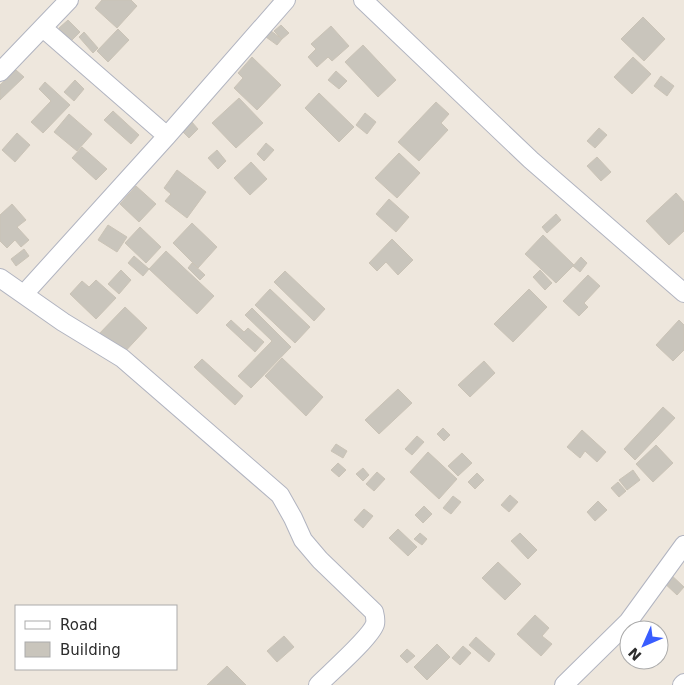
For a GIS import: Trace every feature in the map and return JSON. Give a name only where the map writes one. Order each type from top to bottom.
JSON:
[{"type":"street","points":[[0,72],[69,0]]},
{"type":"street","points":[[24,294],[167,136],[286,0]]},
{"type":"street","points":[[362,0],[531,160],[684,293]]},
{"type":"street","points":[[43,28],[167,136]]},
{"type":"street","points":[[0,278],[64,322],[122,358],[280,495],[303,540],[320,560],[374,612],[376,623],[374,627],[318,685]]},
{"type":"street","points":[[564,685],[628,622],[684,545]]},
{"type":"building","points":[[102,0],[131,0],[137,6],[117,28],[95,8]]},
{"type":"building","points":[[643,17],[665,39],[644,61],[621,39]]},
{"type":"building","points":[[68,20],[80,32],[71,41],[59,28]]},
{"type":"building","points":[[281,25],[289,33],[282,39],[274,31]]},
{"type":"building","points":[[331,26],[349,46],[332,61],[328,57],[317,67],[308,57],[316,49],[311,44]]},
{"type":"building","points":[[118,29],[129,40],[108,62],[97,51]]},
{"type":"building","points":[[271,31],[282,39],[277,45],[266,37]]},
{"type":"building","points":[[84,32],[98,48],[93,53],[79,37]]},
{"type":"building","points":[[363,45],[396,80],[378,97],[345,62]]},
{"type":"building","points":[[252,57],[281,85],[257,110],[234,88],[243,78],[238,73]]},
{"type":"building","points":[[633,57],[651,74],[632,94],[614,77]]},
{"type":"building","points":[[16,70],[24,77],[0,100],[0,85]]},
{"type":"building","points":[[336,71],[347,81],[339,89],[328,80]]},
{"type":"building","points":[[661,76],[674,86],[667,96],[654,86]]},
{"type":"building","points":[[75,80],[84,89],[74,101],[64,92]]},
{"type":"building","points":[[45,82],[70,105],[43,133],[31,122],[51,101],[39,89]]},
{"type":"building","points":[[319,93],[354,127],[339,142],[305,108]]},
{"type":"building","points":[[239,98],[263,123],[236,148],[212,123]]},
{"type":"building","points":[[436,102],[449,114],[441,123],[448,130],[419,161],[398,142]]},
{"type":"building","points":[[113,111],[139,135],[131,144],[104,120]]},
{"type":"building","points":[[365,113],[376,122],[367,134],[356,125]]},
{"type":"building","points":[[69,114],[92,134],[77,151],[54,132]]},
{"type":"building","points":[[191,121],[198,129],[189,138],[182,131]]},
{"type":"building","points":[[599,128],[607,135],[595,148],[587,141]]},
{"type":"building","points":[[17,133],[30,145],[15,162],[2,150]]},
{"type":"building","points":[[266,143],[274,150],[264,161],[257,154]]},
{"type":"building","points":[[82,147],[107,169],[96,180],[72,158]]},
{"type":"building","points":[[217,150],[226,161],[218,169],[208,158]]},
{"type":"building","points":[[399,153],[420,173],[397,198],[375,178]]},
{"type":"building","points":[[597,157],[611,172],[601,181],[587,166]]},
{"type":"building","points":[[251,162],[267,179],[250,195],[234,178]]},
{"type":"building","points":[[177,170],[206,192],[187,218],[165,201],[171,194],[164,188]]},
{"type":"building","points":[[136,186],[156,204],[139,222],[120,204]]},
{"type":"building","points":[[676,193],[684,202],[684,231],[669,245],[646,221]]},
{"type":"building","points":[[389,199],[409,217],[396,232],[376,214]]},
{"type":"building","points":[[12,204],[26,220],[17,227],[29,240],[21,247],[15,240],[7,248],[0,241],[0,215]]},
{"type":"building","points":[[556,214],[561,220],[547,233],[542,227]]},
{"type":"building","points":[[192,223],[217,247],[198,268],[173,243]]},
{"type":"building","points":[[108,225],[127,237],[117,252],[98,240]]},
{"type":"building","points":[[140,227],[161,247],[146,263],[125,243]]},
{"type":"building","points":[[543,235],[574,265],[556,283],[525,254]]},
{"type":"building","points":[[392,239],[413,260],[398,275],[386,262],[377,271],[369,263]]},
{"type":"building","points":[[24,249],[29,256],[16,266],[11,259]]},
{"type":"building","points":[[166,251],[214,296],[197,314],[149,269]]},
{"type":"building","points":[[134,256],[149,269],[143,276],[128,263]]},
{"type":"building","points":[[581,257],[587,263],[580,272],[573,266]]},
{"type":"building","points":[[192,263],[205,275],[200,280],[188,268]]},
{"type":"building","points":[[121,270],[131,280],[119,294],[108,284]]},
{"type":"building","points":[[540,270],[552,283],[545,290],[533,277]]},
{"type":"building","points":[[285,271],[325,309],[314,321],[274,282]]},
{"type":"building","points":[[588,275],[600,286],[584,303],[588,307],[579,316],[563,301]]},
{"type":"building","points":[[96,280],[116,298],[96,319],[70,294],[82,281],[89,287]]},
{"type":"building","points":[[270,289],[310,327],[295,343],[255,305]]},
{"type":"building","points":[[529,289],[547,307],[513,342],[494,324]]},
{"type":"building","points":[[125,307],[147,328],[120,357],[97,336]]},
{"type":"building","points":[[252,308],[291,347],[251,388],[238,376],[272,341],[245,315]]},
{"type":"building","points":[[231,320],[244,332],[248,328],[264,342],[255,352],[226,325]]},
{"type":"building","points":[[679,320],[684,325],[684,350],[673,361],[656,345]]},
{"type":"building","points":[[282,358],[323,397],[306,416],[265,376]]},
{"type":"building","points":[[202,359],[243,396],[235,405],[194,367]]},
{"type":"building","points":[[484,361],[495,373],[470,397],[458,385]]},
{"type":"building","points":[[398,389],[412,403],[379,434],[365,420]]},
{"type":"building","points":[[663,407],[675,418],[635,460],[624,449]]},
{"type":"building","points":[[443,428],[450,435],[444,441],[437,434]]},
{"type":"building","points":[[582,430],[606,452],[597,462],[585,451],[580,458],[567,447]]},
{"type":"building","points":[[417,436],[424,442],[412,455],[405,449]]},
{"type":"building","points":[[336,444],[347,451],[343,458],[331,451]]},
{"type":"building","points":[[656,445],[673,463],[653,482],[636,464]]},
{"type":"building","points":[[428,452],[457,479],[439,499],[410,472]]},
{"type":"building","points":[[462,453],[472,463],[458,476],[448,466]]},
{"type":"building","points":[[338,463],[346,470],[339,477],[331,470]]},
{"type":"building","points":[[363,468],[369,475],[363,481],[356,474]]},
{"type":"building","points":[[633,470],[640,480],[627,490],[619,480]]},
{"type":"building","points":[[377,472],[385,479],[374,491],[366,484]]},
{"type":"building","points":[[477,473],[484,480],[475,489],[468,482]]},
{"type":"building","points":[[618,482],[626,491],[619,497],[611,488]]},
{"type":"building","points":[[510,495],[518,502],[509,512],[501,505]]},
{"type":"building","points":[[453,496],[461,502],[451,514],[443,508]]},
{"type":"building","points":[[598,501],[607,510],[595,521],[587,512]]},
{"type":"building","points":[[424,506],[432,514],[423,523],[415,515]]},
{"type":"building","points":[[364,509],[373,516],[363,528],[354,520]]},
{"type":"building","points":[[398,529],[417,547],[408,556],[389,538]]},
{"type":"building","points":[[420,533],[427,539],[422,545],[414,539]]},
{"type":"building","points":[[520,533],[537,550],[528,559],[511,541]]},
{"type":"building","points":[[498,562],[521,584],[505,600],[482,578]]},
{"type":"building","points":[[668,572],[684,587],[677,595],[660,579]]},
{"type":"building","points":[[535,615],[549,628],[542,636],[552,644],[541,656],[517,634]]},
{"type":"building","points":[[284,636],[294,647],[277,662],[267,651]]},
{"type":"building","points":[[476,637],[495,654],[489,662],[469,645]]},
{"type":"building","points":[[437,644],[450,657],[427,680],[414,667]]},
{"type":"building","points":[[463,646],[471,653],[460,665],[452,658]]},
{"type":"building","points":[[407,649],[415,656],[407,663],[400,656]]},
{"type":"building","points":[[227,666],[246,685],[207,685]]}]
